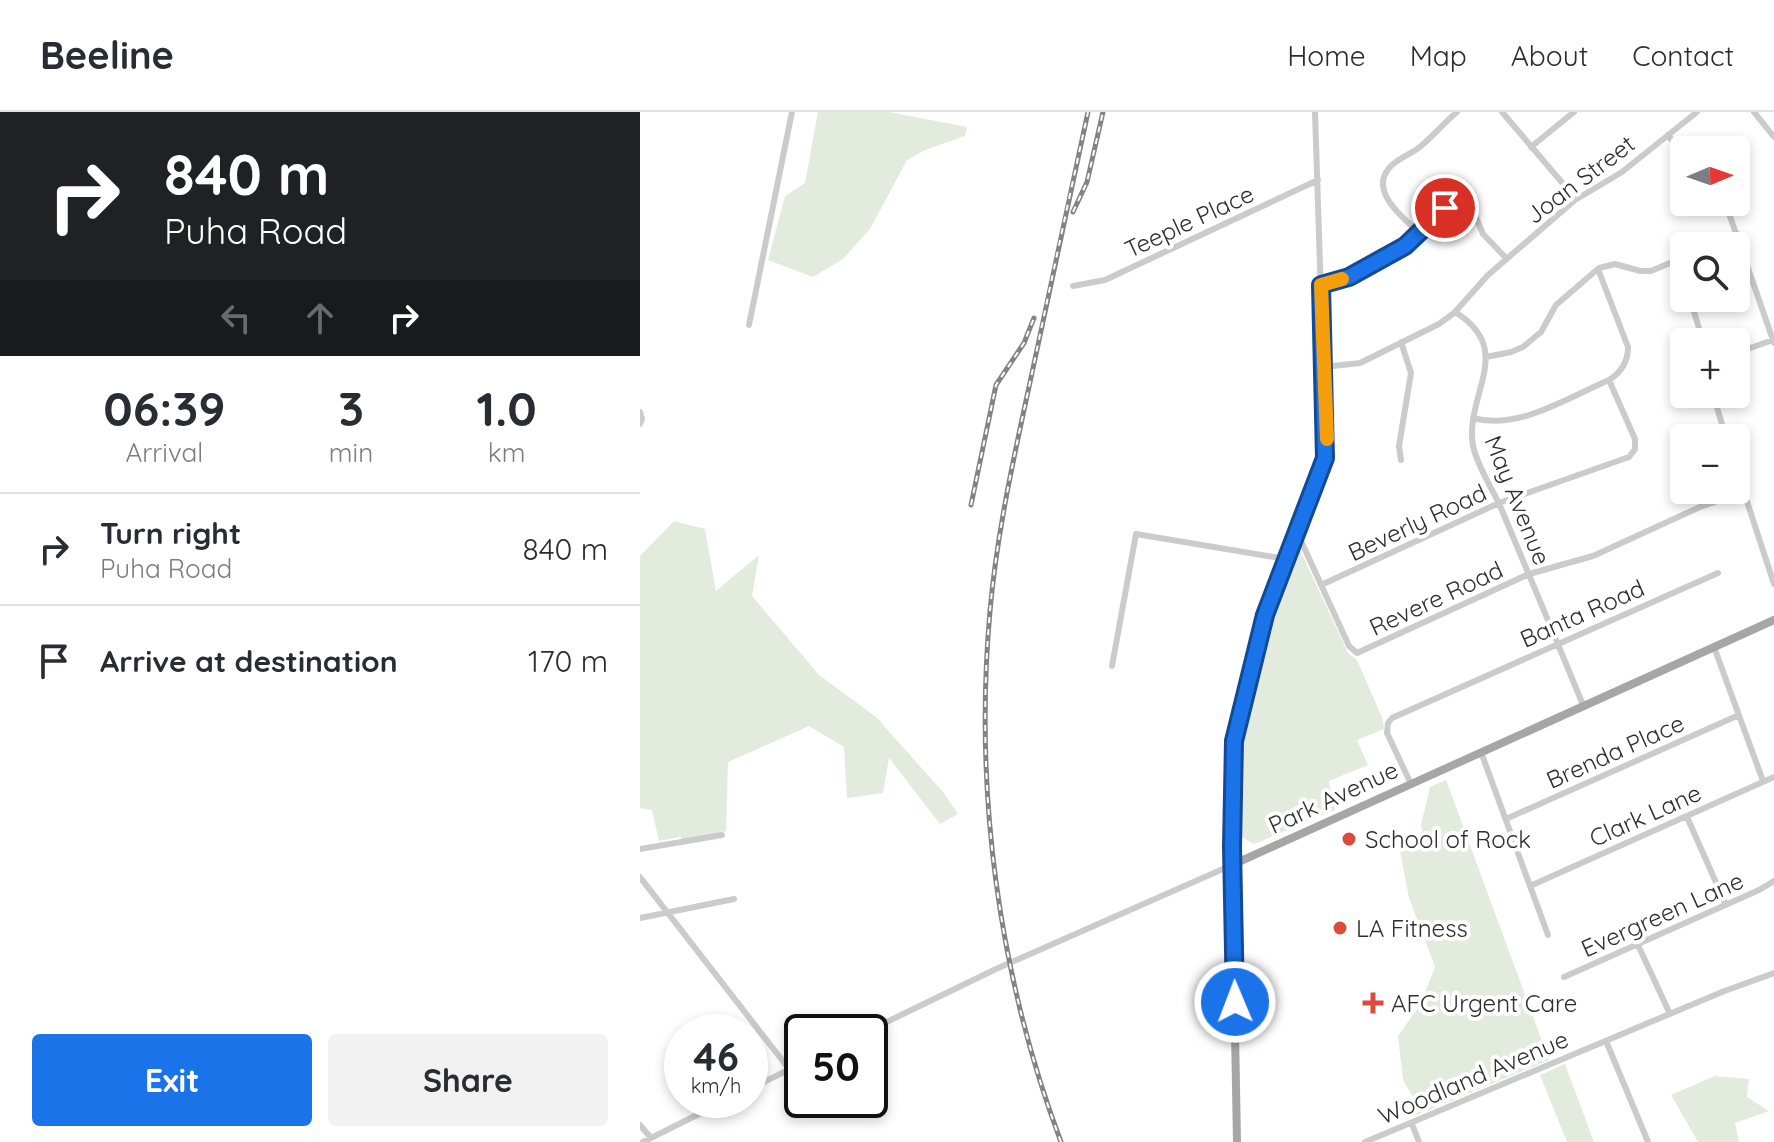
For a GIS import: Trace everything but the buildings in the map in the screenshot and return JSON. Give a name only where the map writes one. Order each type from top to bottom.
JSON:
[{"type":"main road","name":"Park Avenue","points":[[1232,865],[1774,620]]},
{"type":"main road","points":[[1232,865],[1237,1142]]},
{"type":"street","points":[[749,325],[792,112]]},
{"type":"street","points":[[1232,865],[1234,741],[1260,631],[1325,458],[1315,112]]},
{"type":"street","points":[[1419,233],[1390,204],[1384,189],[1384,178],[1391,165],[1419,148],[1457,112]]},
{"type":"street","points":[[1502,112],[1576,199]]},
{"type":"street","points":[[1531,147],[1574,112]]},
{"type":"street","name":"Joan Street","points":[[1324,367],[1360,363],[1439,324],[1455,312],[1488,275],[1576,199],[1622,172],[1697,112]]},
{"type":"street","points":[[1754,112],[1774,137]]},
{"type":"street","name":"Teeple Place","points":[[1073,286],[1105,280],[1318,180]]},
{"type":"street","points":[[1321,285],[1342,280],[1405,246],[1440,210],[1450,207],[1465,209],[1475,215],[1483,234],[1507,259]]},
{"type":"street","points":[[1455,312],[1474,328],[1486,357],[1511,352],[1523,347],[1541,332],[1556,305],[1598,269],[1615,264],[1651,271],[1670,263]]},
{"type":"street","points":[[1473,418],[1497,422],[1518,419],[1609,380],[1625,366],[1628,347],[1598,269]]},
{"type":"street","points":[[1750,270],[1774,341],[1750,349]]},
{"type":"street","points":[[1401,342],[1411,373],[1399,446],[1401,460]]},
{"type":"street","name":"May Avenue","points":[[1486,357],[1486,374],[1473,418],[1475,452],[1583,705]]},
{"type":"street","name":"Beverly Road","points":[[1321,585],[1499,503],[1629,457],[1635,449],[1635,439],[1609,380]]},
{"type":"street","points":[[640,412],[640,424]]},
{"type":"street","name":"Revere Road","points":[[1321,585],[1349,646],[1355,652],[1366,651],[1529,574],[1593,556],[1709,504]]},
{"type":"street","points":[[1748,504],[1774,584]]},
{"type":"street","points":[[1297,532],[1321,585]]},
{"type":"street","points":[[1112,666],[1136,534],[1286,559]]},
{"type":"street","name":"Banta Road","points":[[1411,784],[1387,733],[1392,718],[1718,573]]},
{"type":"street","points":[[1714,647],[1763,781]]},
{"type":"street","name":"Brenda Place","points":[[1506,819],[1739,715]]},
{"type":"street","points":[[1481,752],[1548,935]]},
{"type":"street","name":"Clark Lane","points":[[1530,886],[1774,777]]},
{"type":"street","points":[[1687,817],[1726,905]]},
{"type":"street","points":[[640,849],[722,835]]},
{"type":"street","name":"Park Avenue","points":[[888,1021],[1021,957],[1232,865]]},
{"type":"street","points":[[640,877],[784,1062]]},
{"type":"street","name":"Evergreen Lane","points":[[1564,977],[1774,881]]},
{"type":"street","points":[[640,918],[734,899]]},
{"type":"street","points":[[1638,945],[1670,1014]]},
{"type":"street","name":"Woodland Avenue","points":[[1365,1142],[1774,973]]},
{"type":"street","points":[[1606,1041],[1648,1142]]},
{"type":"street","points":[[643,1142],[691,1118]]},
{"type":"street","points":[[1412,1124],[1419,1142]]},
{"type":"street","points":[[640,1125],[651,1138]]},
{"type":"shaded area","points":[[818,112],[889,112],[967,127],[965,136],[907,160],[870,229],[843,259],[813,277],[768,260],[785,196],[805,183]]},
{"type":"shaded area","points":[[674,521],[705,529],[716,591],[759,555],[752,596],[819,675],[876,717],[943,792],[958,814],[940,824],[889,758],[883,793],[847,798],[844,747],[809,726],[728,762],[726,831],[682,844],[681,837],[659,841],[652,810],[640,808],[640,556]]},
{"type":"shaded area","points":[[1300,550],[1348,653],[1357,660],[1384,729],[1357,740],[1368,765],[1329,781],[1335,810],[1254,844],[1240,836],[1239,743],[1270,626]]},
{"type":"shaded area","points":[[1446,780],[1549,1060],[1405,1120],[1417,1104],[1403,1080],[1398,1036],[1420,1005],[1435,967],[1409,898],[1400,851],[1424,840],[1421,825],[1430,787]]},
{"type":"shaded area","points":[[1565,1064],[1594,1142],[1567,1142],[1540,1075]]},
{"type":"shaded area","points":[[1715,1076],[1749,1079],[1747,1097],[1769,1111],[1735,1123],[1739,1142],[1698,1142],[1671,1095]]},
{"type":"railway","points":[[1061,1142],[1021,1013],[996,881],[985,746],[986,678],[993,581],[1002,521],[1088,112]]},
{"type":"railway","points":[[1073,212],[1087,182],[1103,112]]},
{"type":"railway","points":[[971,505],[996,385],[1024,343],[1034,318]]},
{"type":"slow traffic","points":[[1327,439],[1321,285],[1342,279]]},
{"type":"place","name":"School of Rock","points":[[1349,839]]},
{"type":"place","name":"LA Fitness","points":[[1340,928]]},
{"type":"place","name":"AFC Urgent Care","points":[[1373,1003]]},
{"type":"route","points":[[1235,1002],[1232,847],[1234,741],[1265,615],[1325,458],[1327,440],[1321,285],[1349,277],[1405,246],[1445,208]]}]
